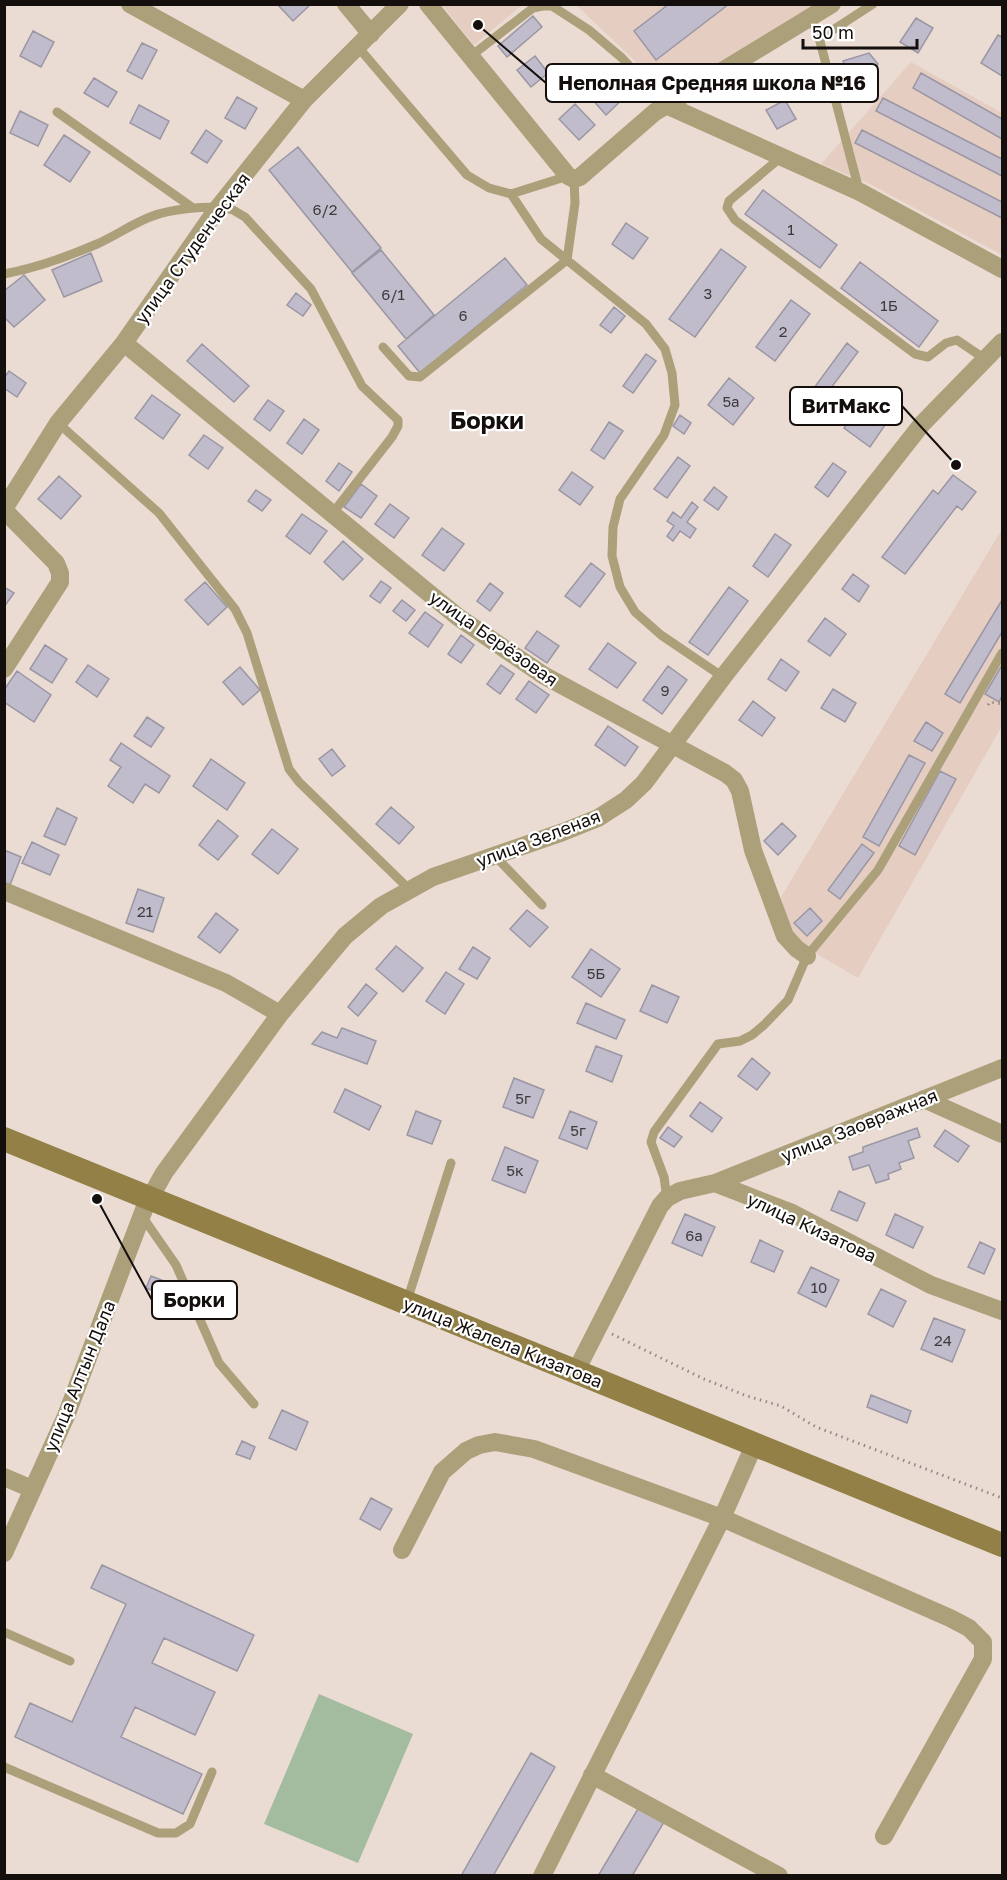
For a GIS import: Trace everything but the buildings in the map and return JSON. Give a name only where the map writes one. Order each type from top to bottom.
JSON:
[{"type":"main road","name":"улица Жалела Кизатова","points":[[4,1139],[146,1207],[406,1303],[1002,1545]]},
{"type":"street","points":[[130,4],[304,100]]},
{"type":"street","points":[[346,4],[371,34]]},
{"type":"street","name":"улица Студенческая","points":[[4,510],[58,423],[124,343],[217,208],[304,100],[400,4]]},
{"type":"street","points":[[428,4],[571,177],[580,177],[655,112],[832,4]]},
{"type":"street","points":[[666,105],[860,192],[1002,268]]},
{"type":"street","name":"улица Зеленая","points":[[146,1207],[164,1173],[280,1014],[345,936],[381,906],[409,889],[433,877],[598,818],[626,800],[644,783],[674,746],[723,677],[922,424],[1002,342]]},
{"type":"street","name":"улица Берёзовая","points":[[124,343],[458,617],[543,675],[734,780],[740,791],[753,850],[786,936],[807,956]]},
{"type":"street","points":[[4,510],[56,564],[60,573],[60,582],[4,669]]},
{"type":"street","points":[[4,891],[226,983],[280,1014]]},
{"type":"street","name":"улица Заовражная","points":[[715,1183],[1002,1068]]},
{"type":"street","points":[[924,1099],[1002,1134]]},
{"type":"street","points":[[576,1371],[651,1224],[667,1198],[680,1191],[715,1183]]},
{"type":"street","name":"улица Кизатова","points":[[715,1183],[792,1213],[930,1285],[1002,1311]]},
{"type":"street","name":"улица Алтын Дала","points":[[4,1553],[66,1416],[146,1207]]},
{"type":"street","points":[[402,1550],[442,1472],[466,1451],[479,1445],[495,1442],[534,1449],[722,1518],[969,1628],[983,1642],[983,1659],[884,1836]]},
{"type":"street","points":[[542,1875],[722,1518],[755,1443]]},
{"type":"street","points":[[4,1478],[32,1489]]},
{"type":"street","points":[[592,1775],[779,1875]]},
{"type":"lane","points":[[819,39],[873,4]]},
{"type":"lane","points":[[471,56],[533,8],[552,6],[589,30],[622,58],[666,105]]},
{"type":"lane","points":[[810,19],[817,30],[860,192]]},
{"type":"lane","points":[[358,47],[467,175],[489,188],[511,194],[571,177],[575,203],[567,260],[420,377],[409,376],[383,347]]},
{"type":"lane","points":[[57,112],[193,208]]},
{"type":"lane","points":[[780,158],[729,201],[727,208],[735,220],[915,354],[928,357],[946,342],[957,340],[985,359]]},
{"type":"lane","points":[[511,194],[541,239],[646,324],[665,349],[672,374],[675,405],[664,435],[620,499],[613,527],[612,556],[620,587],[635,612],[661,635],[723,677]]},
{"type":"lane","points":[[4,274],[32,269],[96,244],[151,216],[170,211],[217,208],[233,210],[245,217],[311,289],[362,386],[398,420],[399,426],[392,437],[332,514]]},
{"type":"lane","points":[[58,423],[159,513],[235,609],[247,633],[289,769],[299,782],[409,889]]},
{"type":"lane","points":[[667,1198],[664,1177],[651,1142],[654,1132],[718,1044],[740,1041],[752,1035],[788,1000],[807,956],[878,870],[1002,653]]},
{"type":"lane","points":[[495,856],[542,905]]},
{"type":"lane","points":[[406,1303],[451,1163]]},
{"type":"lane","points":[[146,1207],[176,1265],[219,1363],[254,1404]]},
{"type":"lane","points":[[4,1632],[70,1661]]},
{"type":"lane","points":[[4,1767],[158,1833],[176,1833],[190,1824],[212,1772]]},
{"type":"path","points":[[598,1327],[704,1379],[747,1396],[781,1406],[816,1427],[1002,1498]]},
{"type":"shaded area","points":[[442,5],[522,5],[474,45]]},
{"type":"shaded area","points":[[576,5],[815,5],[666,95],[631,57]]},
{"type":"shaded area","points":[[911,62],[1002,113],[1002,255],[868,183],[821,164]]},
{"type":"shaded area","points":[[1002,529],[1002,726],[858,978],[800,944],[789,931],[781,897]]},
{"type":"green space","points":[[319,1694],[413,1734],[358,1863],[264,1824]]},
{"type":"place","name":"Неполная Средняя школа №16","points":[[478,25]]},
{"type":"place","name":"ВитМакс","points":[[956,465]]},
{"type":"place","name":"Борки","points":[[97,1199]]},
{"type":"district","name":"Борки","points":[[487,419]]}]
